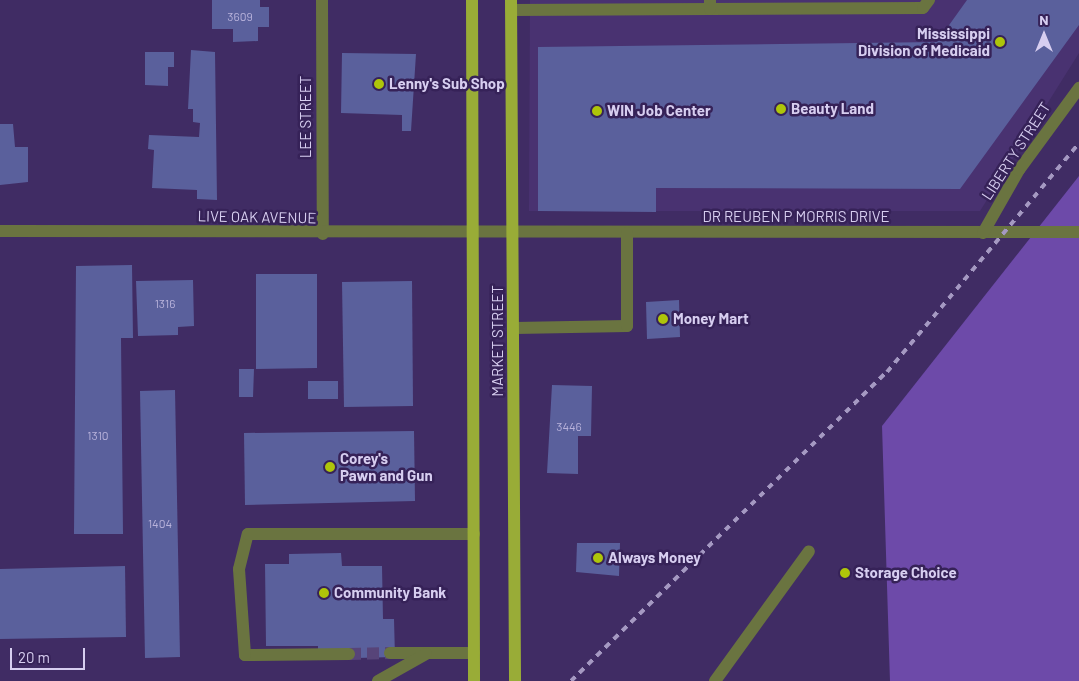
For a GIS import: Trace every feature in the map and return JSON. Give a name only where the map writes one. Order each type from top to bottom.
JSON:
[{"type":"main road","name":"MARKET STREET","points":[[472,0],[474,681]]},
{"type":"main road","name":"MARKET STREET","points":[[511,5],[515,328],[515,681]]},
{"type":"street","name":"LEE STREET","points":[[322,0],[323,234]]},
{"type":"street","points":[[511,5],[710,4],[923,8],[928,0]]},
{"type":"street","name":"LIBERTY STREET","points":[[983,233],[1020,170],[1079,88]]},
{"type":"street","name":"LIVE OAK AVENUE","points":[[0,231],[323,234],[514,232]]},
{"type":"street","name":"DR REUBEN P MORRIS DRIVE","points":[[514,232],[1079,232]]},
{"type":"street","points":[[515,328],[627,326],[627,233]]},
{"type":"street","points":[[349,654],[245,655],[239,569],[248,534],[474,534]]},
{"type":"street","points":[[715,681],[810,551]]},
{"type":"street","points":[[378,681],[427,653]]},
{"type":"street","points":[[390,654],[474,653]]},
{"type":"shaded area","points":[[530,0],[1079,0],[1079,53],[980,211],[529,211]]},
{"type":"shaded area","points":[[1079,176],[1079,681],[890,681],[882,426]]},
{"type":"building","points":[[212,0],[260,0],[260,7],[269,7],[269,27],[258,27],[258,41],[233,42],[233,29],[212,29]]},
{"type":"building","points":[[967,0],[1079,0],[1079,25],[960,189],[656,188],[656,212],[538,211],[538,47],[937,42]]},
{"type":"building","points":[[191,50],[215,52],[217,200],[197,199],[197,190],[152,188],[154,150],[148,149],[149,135],[199,137],[200,123],[193,122],[193,109],[188,109]]},
{"type":"building","points":[[145,52],[174,52],[174,67],[168,67],[168,86],[145,85]]},
{"type":"building","name":"Lenny's Sub Shop","points":[[342,53],[416,54],[411,131],[402,131],[402,115],[341,113]]},
{"type":"building","points":[[0,124],[13,124],[15,147],[28,147],[28,182],[0,185]]},
{"type":"building","points":[[132,265],[133,338],[121,338],[123,534],[74,534],[76,266]]},
{"type":"building","points":[[256,274],[317,274],[317,368],[256,369]]},
{"type":"building","points":[[193,280],[194,326],[178,327],[178,335],[138,336],[136,281]]},
{"type":"building","points":[[412,281],[413,406],[344,407],[342,282]]},
{"type":"building","name":"Money Mart","points":[[679,300],[680,337],[647,339],[646,302]]},
{"type":"building","points":[[239,369],[254,369],[253,397],[239,397]]},
{"type":"building","points":[[308,381],[338,381],[338,399],[308,399]]},
{"type":"building","points":[[552,385],[592,386],[591,436],[578,436],[578,474],[547,473]]},
{"type":"building","points":[[175,390],[180,657],[145,658],[140,391]]},
{"type":"building","name":"Corey's Pawn and Gun","points":[[414,431],[415,501],[245,505],[244,433]]},
{"type":"building","name":"Always Money","points":[[577,543],[620,543],[619,576],[576,572]]},
{"type":"building","name":"Community Bank","points":[[341,553],[342,566],[382,566],[383,619],[394,619],[395,657],[318,659],[318,646],[266,646],[265,564],[289,564],[289,554]]},
{"type":"building","points":[[125,566],[126,637],[0,639],[0,569]]},
{"type":"tunnel","points":[[349,654],[390,653]]},
{"type":"railway","points":[[571,681],[887,372],[1079,143]]},
{"type":"place","name":"Mississippi Division of Medicaid","points":[[1000,42]]},
{"type":"place","name":"Lenny's Sub Shop","points":[[379,84]]},
{"type":"place","name":"Beauty Land","points":[[781,109]]},
{"type":"place","name":"WIN Job Center","points":[[597,111]]},
{"type":"place","name":"Money Mart","points":[[663,319]]},
{"type":"place","name":"Corey's Pawn and Gun","points":[[330,467]]},
{"type":"place","name":"Always Money","points":[[598,558]]},
{"type":"place","name":"Storage Choice","points":[[845,573]]},
{"type":"place","name":"Community Bank","points":[[324,593]]}]
